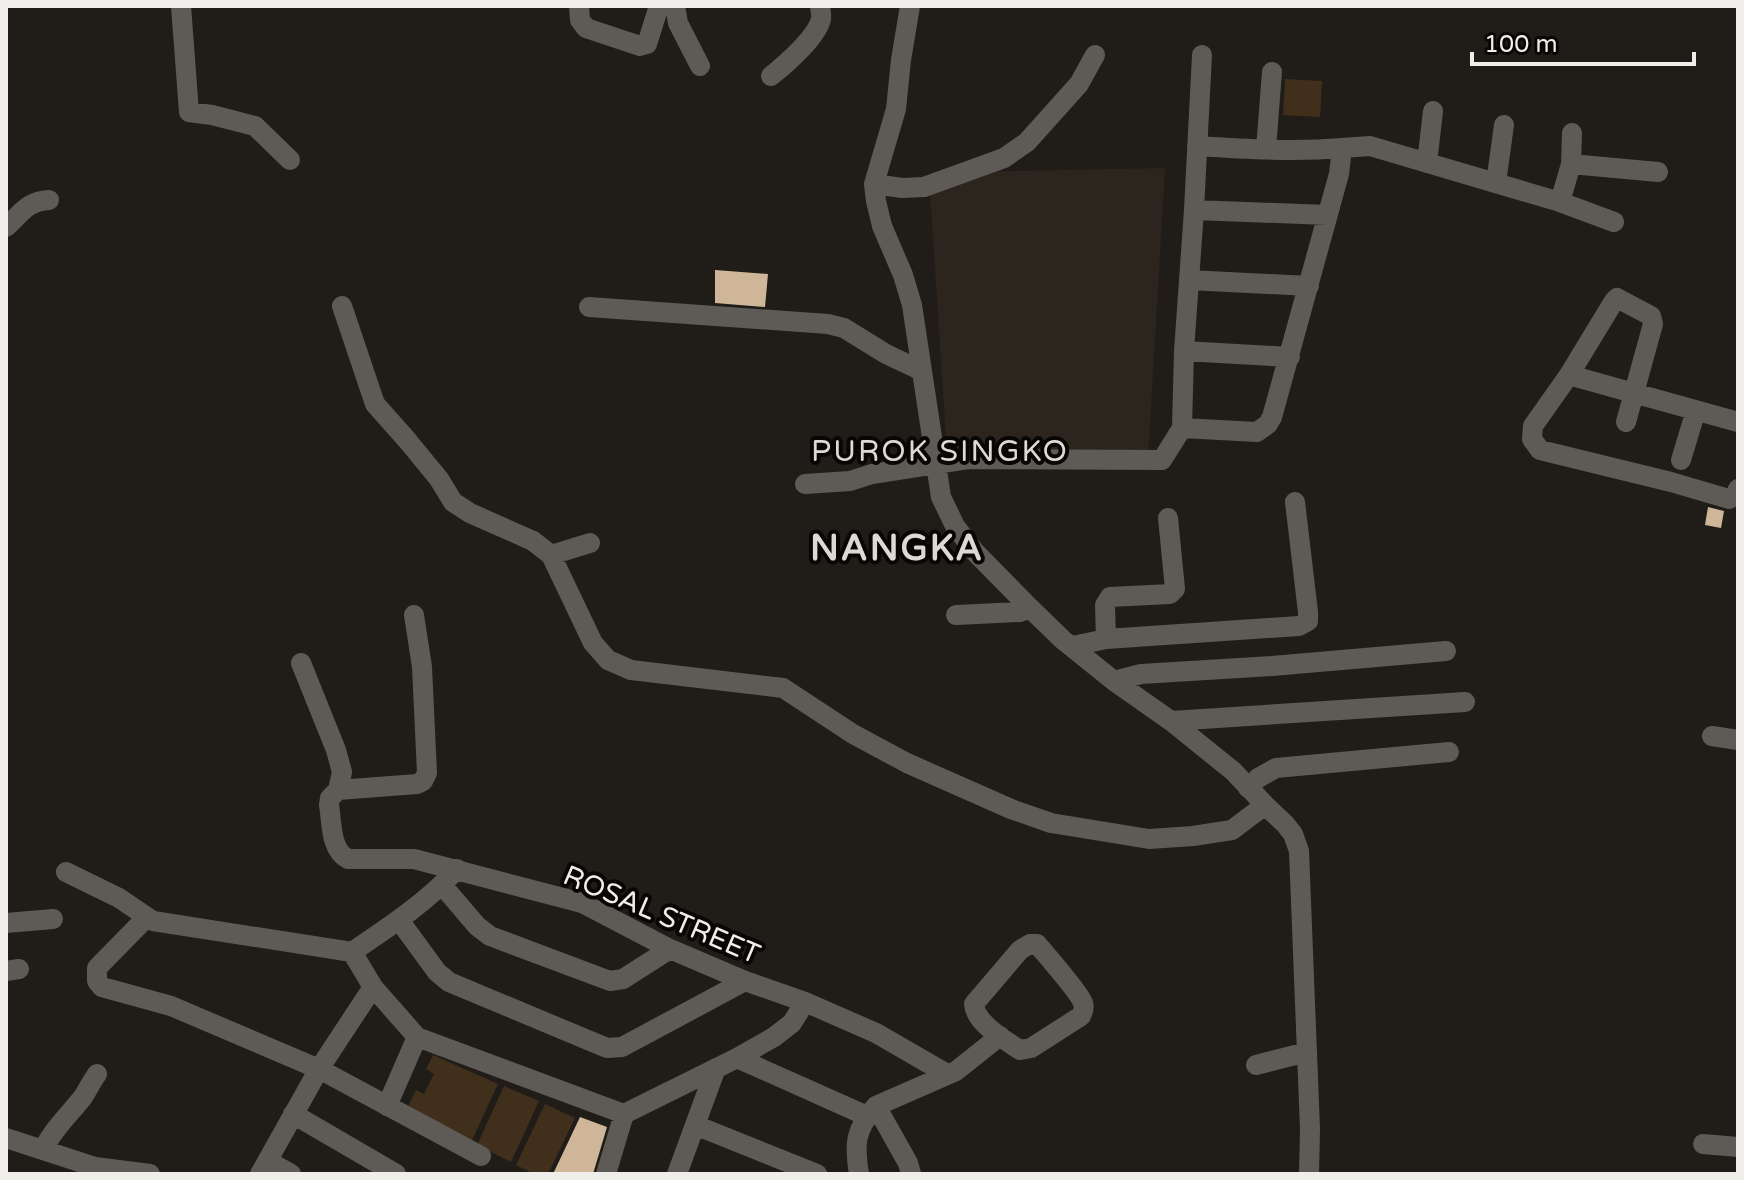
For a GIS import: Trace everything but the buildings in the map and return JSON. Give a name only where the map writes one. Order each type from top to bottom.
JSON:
[{"type":"street","points":[[181,6],[189,112],[255,126],[290,160]]},
{"type":"street","points":[[579,6],[580,20],[586,28],[640,46],[647,44],[659,6]]},
{"type":"street","points":[[675,6],[678,23],[700,66]]},
{"type":"street","points":[[771,76],[809,40],[822,18],[820,6]]},
{"type":"street","points":[[910,6],[896,109],[874,184],[882,226],[912,305],[941,497],[955,526],[974,551],[1063,640],[1233,771],[1293,834],[1299,851],[1309,1174]]},
{"type":"street","points":[[874,184],[924,187],[1004,158],[1027,142],[1069,96],[1095,55]]},
{"type":"street","points":[[805,484],[850,481],[872,474],[968,459],[1162,460],[1182,428],[1202,55]]},
{"type":"street","points":[[1266,149],[1272,72]]},
{"type":"street","points":[[1427,163],[1433,111]]},
{"type":"street","points":[[1496,183],[1504,125]]},
{"type":"street","points":[[1560,202],[1571,164],[1572,133]]},
{"type":"street","points":[[1197,146],[1325,150],[1370,146],[1560,202],[1614,222]]},
{"type":"street","points":[[1182,428],[1257,432],[1264,429],[1272,417],[1339,174],[1342,148]]},
{"type":"street","points":[[1571,164],[1658,172]]},
{"type":"street","points":[[6,227],[31,203],[49,200]]},
{"type":"street","points":[[1194,210],[1327,215]]},
{"type":"street","points":[[1189,280],[1309,286]]},
{"type":"street","points":[[1626,422],[1653,319],[1620,298],[1614,301],[1569,375],[1533,426],[1532,439],[1540,450],[1729,499],[1736,495],[1738,489]]},
{"type":"street","points":[[342,306],[375,404],[431,469],[453,502],[470,513],[533,541],[551,555],[593,643],[608,660],[631,670],[783,688],[853,734],[907,763],[1011,809],[1051,823],[1149,839],[1193,836],[1232,830],[1265,805]]},
{"type":"street","points":[[589,307],[828,324],[844,328],[886,354],[922,371]]},
{"type":"street","points":[[1184,351],[1290,357]]},
{"type":"street","points":[[1569,375],[1738,422]]},
{"type":"street","points":[[1681,460],[1696,410]]},
{"type":"street","points":[[1073,646],[1106,639],[1299,626],[1308,621],[1295,502]]},
{"type":"street","points":[[1106,639],[1105,605],[1110,597],[1170,594],[1175,589],[1168,518]]},
{"type":"street","points":[[551,555],[590,543]]},
{"type":"street","points":[[956,615],[1020,612],[1030,608]]},
{"type":"street","points":[[301,663],[336,750],[342,772],[338,790],[417,784],[423,781],[427,773],[422,667],[414,615]]},
{"type":"street","points":[[1114,681],[1141,674],[1446,651]]},
{"type":"street","points":[[1171,721],[1465,702]]},
{"type":"street","points":[[1712,736],[1738,740]]},
{"type":"street","points":[[1248,788],[1276,768],[1449,752]]},
{"type":"street","name":"ROSAL STREET","points":[[338,790],[330,798],[329,805],[336,847],[348,859],[414,859],[582,903],[670,949],[876,1033],[947,1074]]},
{"type":"street","points":[[66,872],[119,898],[153,921],[352,952],[399,920],[457,869]]},
{"type":"street","points":[[442,885],[477,926],[490,936],[610,981],[623,979],[670,949]]},
{"type":"street","points":[[146,918],[97,968],[97,981],[102,987],[171,1006],[319,1069],[481,1156]]},
{"type":"street","points":[[6,923],[53,919]]},
{"type":"street","points":[[399,920],[437,972],[449,982],[607,1048],[622,1047],[745,981]]},
{"type":"street","points":[[1037,944],[1082,1001],[1084,1011],[1081,1016],[1026,1050],[1020,1050],[1000,1036],[977,1016],[974,1004],[1020,950],[1037,944]]},
{"type":"street","points":[[352,952],[373,987],[417,1037],[624,1114]]},
{"type":"street","points":[[291,1174],[264,1167],[319,1069],[373,987]]},
{"type":"street","points":[[606,1174],[624,1114],[774,1037],[792,1023],[805,1002]]},
{"type":"street","points":[[859,1174],[855,1153],[857,1136],[872,1111],[956,1071],[1000,1036]]},
{"type":"street","points":[[387,1106],[417,1037]]},
{"type":"street","points":[[1256,1065],[1307,1052]]},
{"type":"street","points":[[737,1058],[872,1111],[908,1163],[911,1174]]},
{"type":"street","points":[[677,1174],[716,1068]]},
{"type":"street","points":[[43,1150],[62,1119],[82,1098],[97,1074]]},
{"type":"street","points":[[293,1114],[396,1174]]},
{"type":"street","points":[[695,1125],[817,1174]]},
{"type":"street","points":[[6,1138],[95,1167],[150,1174]]},
{"type":"street","points":[[1703,1144],[1738,1147]]},
{"type":"shaded area","points":[[1285,79],[1322,81],[1320,117],[1283,115]]},
{"type":"shaded area","points":[[1165,168],[1148,456],[947,451],[930,191],[971,172]]},
{"type":"shaded area","points":[[433,1055],[498,1084],[472,1140],[408,1107],[416,1090],[424,1094],[434,1074],[426,1069]]},
{"type":"shaded area","points":[[504,1086],[539,1101],[511,1162],[477,1145]]},
{"type":"shaded area","points":[[545,1104],[575,1118],[548,1174],[534,1174],[516,1165]]},
{"type":"district","name":"PUROK SINGKO","points":[[940,451]]},
{"type":"district","name":"NANGKA","points":[[897,547]]}]
